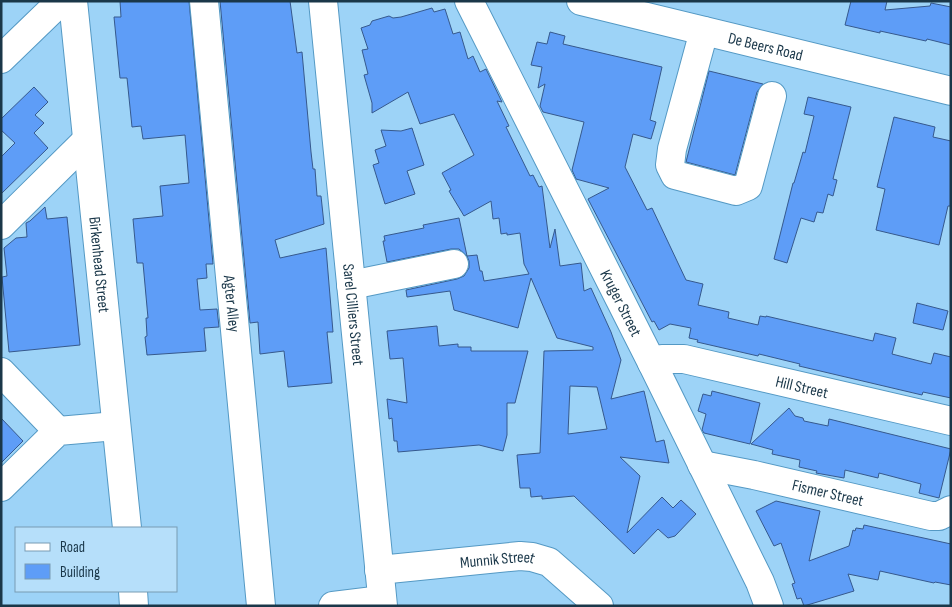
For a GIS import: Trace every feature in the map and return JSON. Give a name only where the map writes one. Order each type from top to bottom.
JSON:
[{"type":"street","points":[[1,59],[61,1]]},
{"type":"street","name":"Birkenhead Street","points":[[73,1],[127,527]]},
{"type":"street","name":"Agter Alley","points":[[204,1],[261,606]]},
{"type":"street","name":"Kruger Street","points":[[469,1],[652,363],[760,582],[769,606]]},
{"type":"street","name":"De Beers Road","points":[[581,1],[951,90]]},
{"type":"street","name":"Sarel Cilliers Street","points":[[328,9],[351,285],[383,603]]},
{"type":"street","points":[[704,31],[672,149],[670,165],[675,174],[736,191],[748,186],[772,96]]},
{"type":"street","points":[[1,225],[87,140]]},
{"type":"street","points":[[351,285],[454,264]]},
{"type":"street","name":"Hill Street","points":[[652,363],[662,359],[684,359],[951,421]]},
{"type":"street","points":[[1,372],[58,431]]},
{"type":"street","points":[[1,487],[58,431],[116,426]]},
{"type":"street","name":"Fismer Street","points":[[702,465],[754,475],[930,516],[939,516],[951,510]]},
{"type":"street","name":"Munnik Street","points":[[379,570],[520,556],[532,557],[549,562],[599,606]]},
{"type":"street","points":[[133,592],[134,606]]},
{"type":"street","points":[[333,606],[383,603]]},
{"type":"building","points":[[120,1],[189,1],[213,264],[206,264],[207,278],[197,279],[200,310],[217,309],[219,327],[204,328],[206,351],[147,355],[145,337],[147,336],[146,318],[148,318],[143,263],[137,263],[133,219],[163,216],[160,186],[189,183],[185,135],[143,139],[141,126],[132,127],[127,78],[120,78],[114,17],[121,17]]},
{"type":"building","points":[[220,1],[290,1],[297,53],[302,52],[313,169],[315,169],[317,196],[321,196],[324,224],[275,240],[280,258],[326,248],[333,332],[327,332],[332,383],[288,387],[284,351],[260,354],[258,322],[250,323]]},
{"type":"building","points":[[851,1],[887,1],[885,10],[930,6],[931,3],[951,7],[951,45],[845,25]]},
{"type":"building","points":[[432,8],[434,12],[445,9],[453,34],[460,32],[468,59],[473,56],[480,72],[486,69],[502,102],[497,101],[509,126],[506,127],[530,176],[533,175],[539,187],[542,186],[550,248],[555,229],[560,266],[581,263],[584,291],[591,288],[611,332],[621,360],[611,399],[644,391],[656,442],[664,440],[669,463],[620,457],[640,476],[627,533],[662,497],[673,508],[681,500],[696,514],[675,536],[668,538],[658,529],[634,554],[574,496],[542,499],[542,496],[531,497],[530,488],[520,488],[517,455],[540,453],[544,351],[593,350],[593,347],[557,338],[531,278],[518,328],[454,310],[450,291],[407,297],[406,290],[464,276],[469,268],[467,256],[477,255],[484,281],[529,274],[524,264],[520,233],[501,234],[499,218],[493,219],[491,201],[464,216],[449,191],[451,190],[442,173],[474,155],[454,114],[420,124],[408,92],[372,113],[372,103],[364,75],[368,74],[362,50],[368,49],[361,28],[370,25],[372,21],[389,16],[393,18]],"holes":[[[570,386],[597,387],[607,429],[568,434]]]},
{"type":"building","points":[[550,32],[565,36],[563,44],[662,67],[650,120],[656,122],[651,139],[633,134],[625,167],[647,210],[652,208],[686,280],[703,284],[698,305],[729,312],[728,318],[758,325],[760,316],[766,316],[873,341],[875,333],[896,338],[892,354],[931,364],[934,353],[951,357],[951,398],[923,392],[922,395],[799,366],[800,364],[759,354],[758,356],[697,342],[698,340],[689,338],[691,328],[670,324],[659,330],[654,321],[652,322],[588,199],[609,188],[576,179],[572,170],[584,122],[543,112],[540,106],[545,84],[538,88],[542,67],[531,65],[537,42],[547,44]]},
{"type":"building","points":[[709,71],[763,84],[757,92],[735,175],[686,162]]},
{"type":"building","points":[[34,87],[48,102],[35,115],[44,123],[34,133],[48,148],[1,194],[1,157],[15,143],[1,130],[1,119]]},
{"type":"building","points":[[808,97],[851,107],[833,179],[837,180],[833,196],[828,194],[823,213],[817,212],[814,222],[801,218],[787,263],[774,259],[793,183],[803,152],[805,153],[814,116],[804,114]]},
{"type":"building","points":[[894,117],[935,127],[933,137],[951,141],[951,206],[948,206],[939,245],[876,230],[885,189],[877,187]]},
{"type":"building","points":[[412,128],[424,165],[407,171],[415,194],[385,204],[373,165],[379,163],[375,150],[386,146],[381,130],[401,131]]},
{"type":"building","points":[[45,207],[47,219],[67,217],[80,345],[9,352],[2,277],[7,276],[4,248],[16,238],[27,237],[26,223]]},
{"type":"building","points":[[459,218],[467,256],[459,249],[451,249],[387,262],[383,241],[385,241],[384,236],[424,228],[423,225]]},
{"type":"building","points":[[917,303],[948,311],[943,330],[913,323]]},
{"type":"building","points":[[437,326],[439,346],[458,344],[458,347],[471,347],[471,351],[528,351],[515,403],[507,403],[507,435],[503,451],[479,445],[398,452],[397,441],[394,441],[392,418],[389,419],[387,399],[407,403],[403,358],[390,359],[387,331]]},
{"type":"building","points":[[712,391],[760,403],[750,444],[704,433],[702,430],[706,414],[698,411],[703,394],[711,396]]},
{"type":"building","points":[[789,408],[795,416],[803,418],[804,421],[828,426],[829,419],[951,449],[939,498],[919,493],[921,484],[879,473],[878,478],[845,470],[844,478],[816,473],[817,471],[799,467],[800,460],[772,454],[773,450],[751,444]]},
{"type":"building","points":[[1,418],[23,441],[1,463]]},
{"type":"building","points":[[776,501],[820,511],[809,561],[849,546],[853,530],[855,531],[856,528],[863,529],[864,525],[951,544],[951,585],[880,571],[878,580],[848,574],[854,591],[804,606],[801,598],[797,599],[792,584],[795,583],[781,543],[774,546],[756,511]]}]
